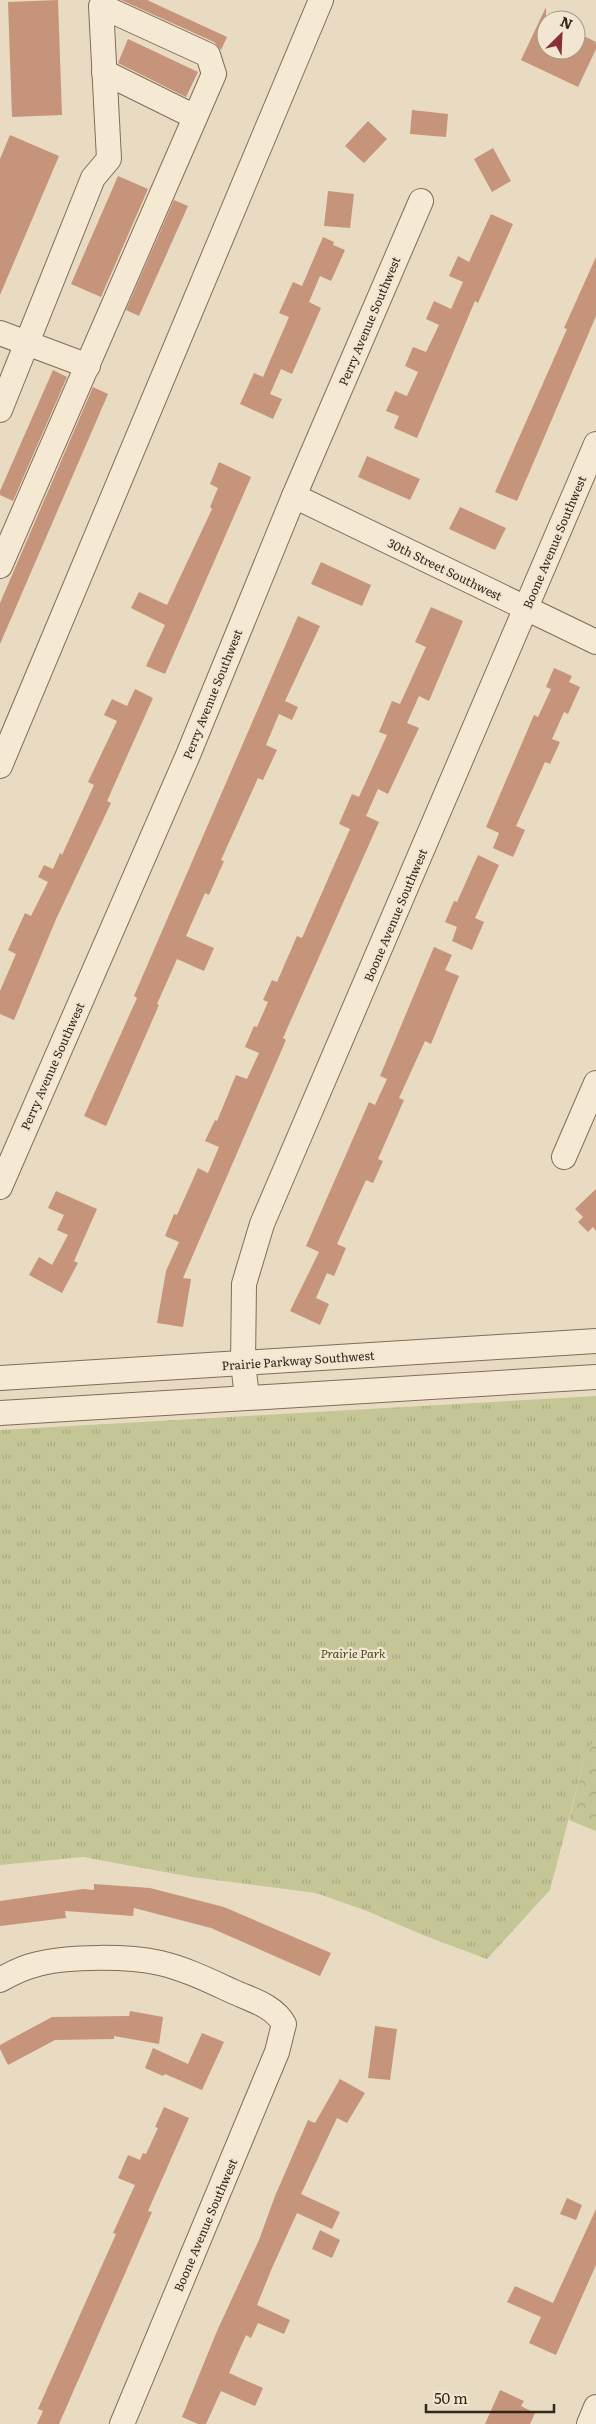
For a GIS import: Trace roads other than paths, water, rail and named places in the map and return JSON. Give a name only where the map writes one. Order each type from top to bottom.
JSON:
[{"type":"street","points":[[0,766],[321,0]]},
{"type":"street","points":[[0,410],[28,345],[94,178],[109,159],[101,6],[208,55],[214,74],[0,566]]},
{"type":"street","points":[[104,72],[195,117]]},
{"type":"street","name":"Perry Avenue Southwest","points":[[0,1187],[188,755],[294,496],[422,201]]},
{"type":"street","points":[[0,333],[88,366]]},
{"type":"street","name":"Boone Avenue Southwest","points":[[247,1397],[243,1363],[244,1284],[262,1224],[596,444]]},
{"type":"street","name":"30th Street Southwest","points":[[294,496],[596,642]]},
{"type":"street","points":[[564,1157],[596,1083]]},
{"type":"street","name":"Prairie Parkway Southwest","points":[[0,1378],[596,1341]]},
{"type":"street","points":[[0,1413],[596,1377]]},
{"type":"street","name":"Boone Avenue Southwest","points":[[0,1980],[16,1971],[39,1964],[67,1960],[123,1959],[159,1963],[193,1974],[266,2006],[280,2016],[284,2024],[277,2052],[122,2424]]},
{"type":"street","points":[[589,2424],[596,2407]]},
{"type":"park label","name":"Prairie Park","points":[[353,1653]]}]
